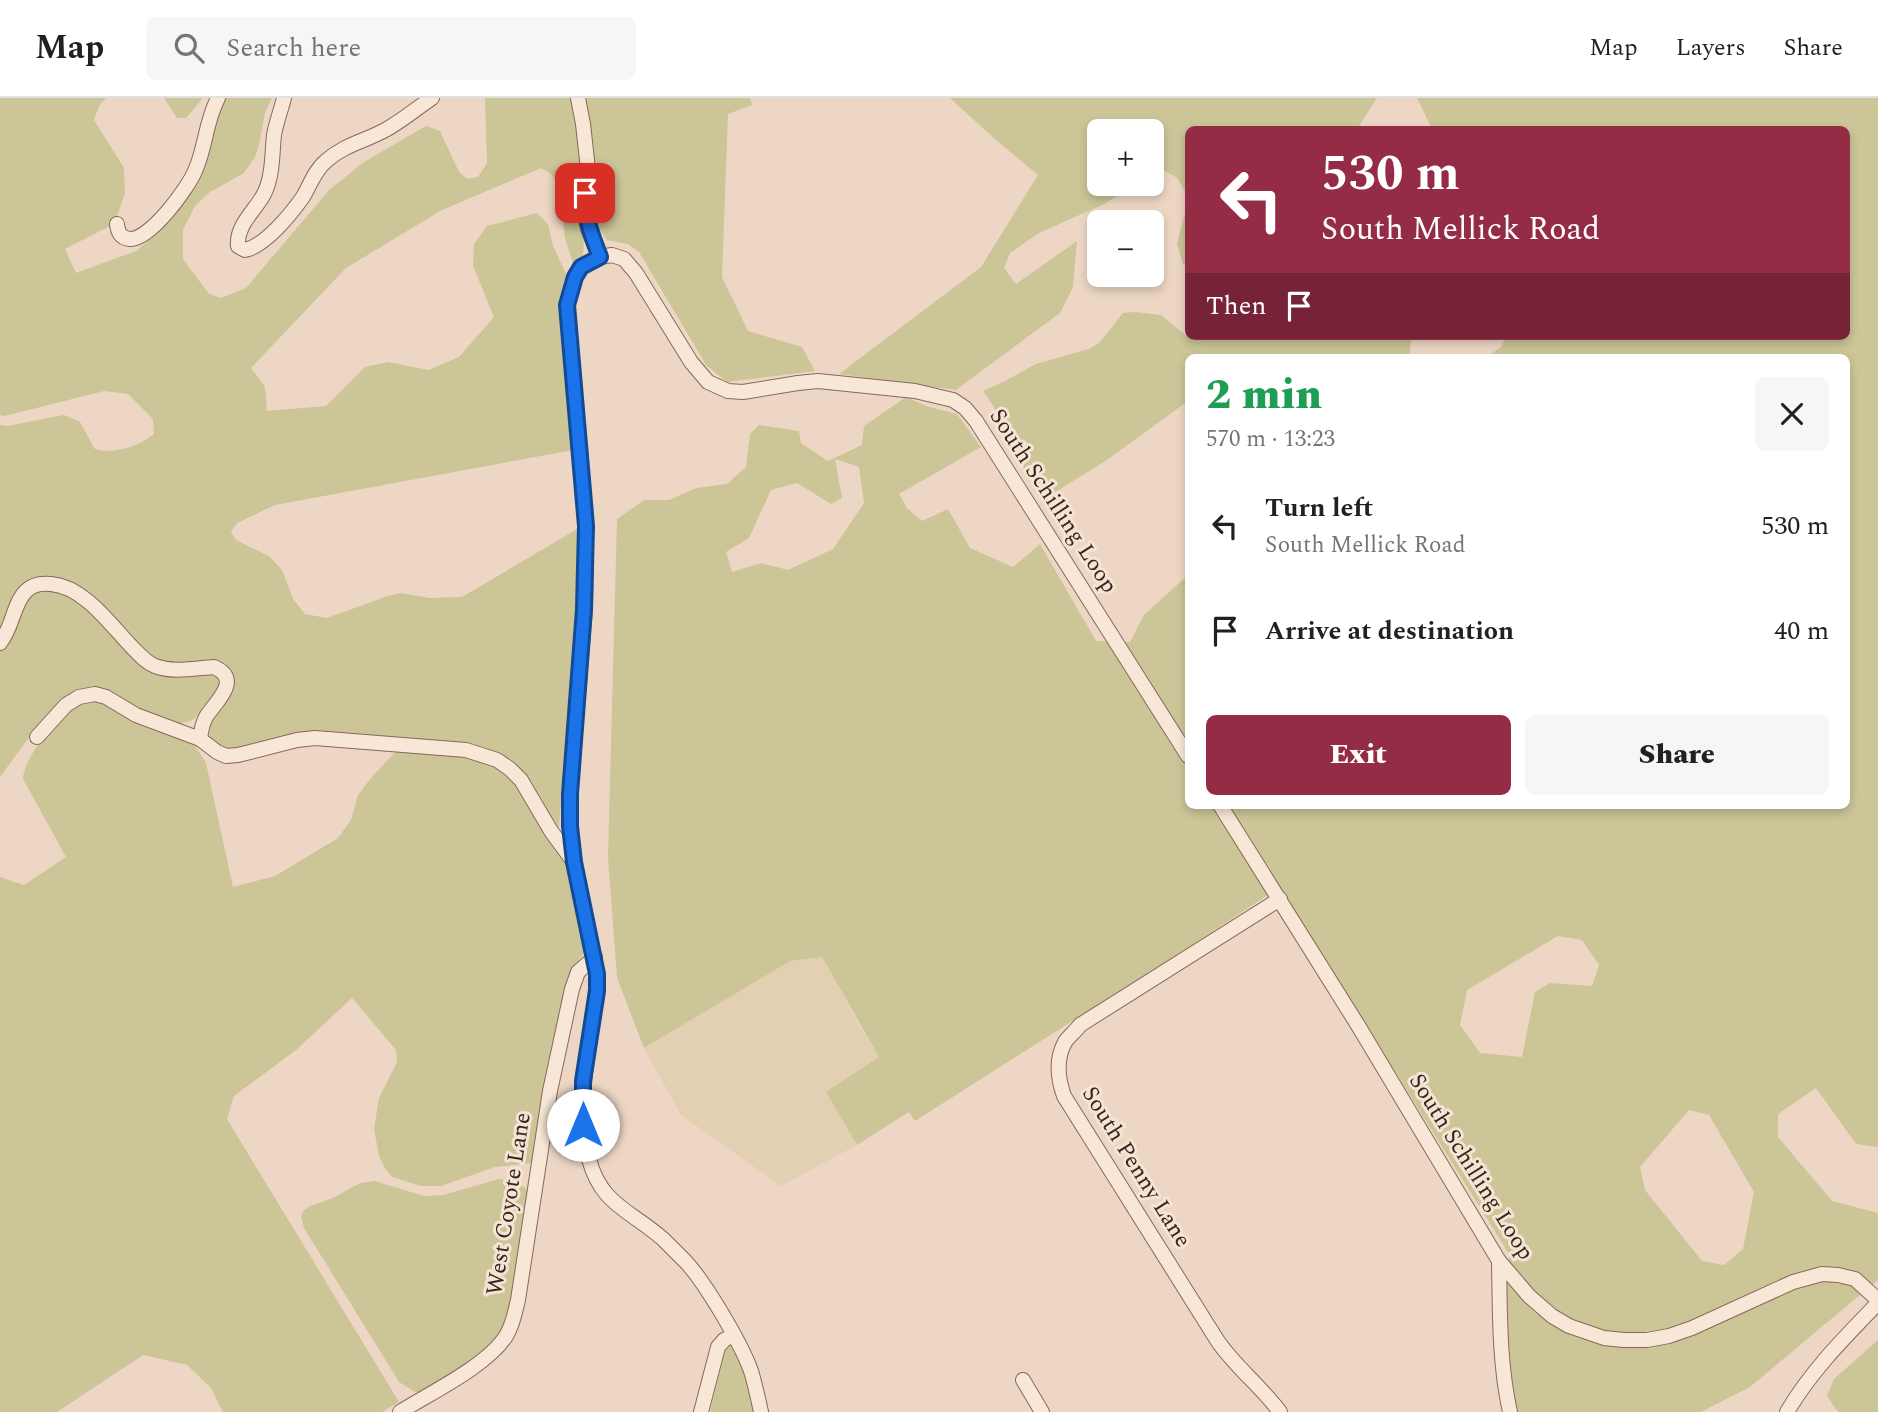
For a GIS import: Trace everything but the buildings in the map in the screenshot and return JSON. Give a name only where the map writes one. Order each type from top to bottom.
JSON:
[{"type":"street","points":[[117,224],[124,238],[141,237],[168,211],[195,173],[211,111],[218,98]]},
{"type":"street","points":[[284,98],[275,132],[271,174],[265,192],[241,227],[237,239],[238,246],[245,250],[262,243],[278,226],[301,199],[324,162],[344,147],[387,129],[432,98]]},
{"type":"street","points":[[578,98],[588,169],[585,213],[600,257],[581,267],[575,277],[567,305],[586,526],[584,609],[570,826],[574,862],[597,974],[597,991],[583,1081],[583,1125],[589,1159],[598,1183],[610,1200],[663,1239],[688,1264],[712,1299],[750,1368],[761,1412]]},
{"type":"street","name":"South Schilling Loop","points":[[600,257],[612,255],[624,259],[636,272],[691,362],[708,382],[729,391],[743,392],[797,383],[826,382],[915,391],[953,400],[965,408],[976,421],[1185,750]]},
{"type":"street","points":[[0,643],[12,624],[18,603],[32,586],[58,584],[73,590],[144,659],[156,667],[214,667],[225,675],[227,683],[224,692],[207,714],[202,724],[200,739]]},
{"type":"street","points":[[37,737],[66,705],[79,697],[95,694],[136,715],[200,739],[226,756],[315,738],[466,750],[497,760],[521,780],[551,831],[574,862]]},
{"type":"street","name":"South Schilling Loop","points":[[1223,809],[1359,1027],[1499,1261],[1529,1296],[1552,1316],[1569,1326],[1604,1338],[1647,1340],[1669,1336],[1793,1282],[1822,1274],[1855,1279],[1878,1302]]},
{"type":"street","name":"South Penny Lane","points":[[1280,900],[1080,1026],[1065,1042],[1058,1063],[1064,1096],[1217,1340],[1228,1356],[1269,1396],[1280,1412]]},
{"type":"street","name":"West Coyote Lane","points":[[400,1412],[475,1366],[494,1351],[506,1336],[518,1300],[550,1091],[572,989],[578,972],[595,957]]},
{"type":"street","points":[[1499,1261],[1502,1360],[1510,1412]]},
{"type":"street","points":[[1787,1412],[1833,1349],[1878,1302]]},
{"type":"street","points":[[701,1412],[718,1347],[733,1335]]},
{"type":"street","points":[[1023,1380],[1042,1412]]},
{"type":"shaded area","points":[[0,98],[106,98],[99,106],[94,120],[124,168],[125,193],[117,216],[110,226],[65,249],[76,273],[136,251],[157,234],[193,180],[221,98],[272,98],[265,113],[255,157],[244,173],[210,192],[195,206],[183,230],[183,259],[209,294],[221,298],[246,288],[329,190],[364,162],[426,126],[440,131],[459,172],[467,179],[478,177],[487,163],[485,98],[572,98],[580,142],[580,203],[584,240],[583,255],[576,272],[565,238],[559,189],[552,175],[541,168],[442,210],[346,268],[251,368],[265,387],[267,411],[326,406],[365,367],[388,362],[429,370],[459,357],[494,317],[473,266],[474,244],[487,226],[537,213],[548,224],[553,246],[569,280],[573,450],[275,505],[237,523],[231,532],[236,540],[269,556],[282,570],[293,599],[305,614],[327,618],[400,593],[430,598],[462,597],[579,528],[559,829],[528,776],[512,762],[483,747],[313,734],[237,750],[221,748],[212,742],[209,733],[210,722],[233,678],[228,667],[219,662],[156,663],[94,600],[31,580],[0,636],[0,425],[64,415],[80,422],[95,449],[102,451],[126,448],[154,434],[153,419],[128,394],[104,391],[0,415]]},
{"type":"shaded area","points":[[164,98],[203,98],[186,118],[177,118]]},
{"type":"shaded area","points":[[584,98],[750,98],[752,105],[728,114],[722,277],[748,331],[802,347],[815,371],[727,382],[706,365],[639,252],[628,244],[607,240],[594,222],[590,200]]},
{"type":"shaded area","points":[[950,98],[1377,98],[1359,126],[1185,126],[1185,191],[1177,178],[1164,170],[1164,119],[1087,119],[1087,196],[1117,196],[1039,233],[1010,253],[1004,268],[1016,284],[1077,241],[1073,287],[1060,313],[956,390],[839,374],[981,267],[1038,175]]},
{"type":"shaded area","points":[[1417,98],[1878,98],[1878,1147],[1856,1144],[1816,1088],[1778,1114],[1778,1137],[1832,1201],[1878,1213],[1878,1280],[1750,1387],[1701,1412],[1517,1412],[1507,1354],[1509,1254],[1280,887],[915,1121],[909,1112],[857,1145],[826,1092],[879,1057],[822,957],[790,961],[644,1048],[617,978],[608,857],[617,519],[644,500],[669,500],[696,488],[727,484],[746,467],[750,434],[759,425],[799,431],[801,443],[828,461],[862,445],[864,426],[906,397],[929,407],[957,414],[981,447],[899,494],[907,508],[922,521],[948,509],[970,548],[1013,567],[1040,544],[1096,641],[1130,642],[1144,615],[1185,578],[1185,809],[1850,809],[1850,354],[1491,354],[1501,347],[1504,340],[1850,340],[1850,126],[1431,126]],"holes":[[[835,459],[859,467],[864,503],[833,549],[788,570],[761,563],[732,572],[726,552],[749,538],[771,490],[797,483],[831,504],[842,498]],[[1558,936],[1582,940],[1599,965],[1592,986],[1550,983],[1535,992],[1522,1057],[1480,1053],[1460,1025],[1467,990]],[[1689,1110],[1709,1115],[1754,1192],[1743,1249],[1724,1265],[1702,1261],[1645,1190],[1640,1167]]]},
{"type":"shaded area","points":[[1185,213],[1185,265],[1177,244]]},
{"type":"shaded area","points":[[1123,313],[1161,315],[1185,335],[1185,340],[1411,340],[1409,354],[1185,354],[1185,403],[1104,462],[1042,500],[983,391],[1036,364],[1089,349],[1099,343]]},
{"type":"shaded area","points":[[54,588],[70,593],[139,660],[212,671],[221,680],[222,690],[193,720],[176,725],[85,690],[32,733],[0,777],[0,650],[25,599],[36,590]]},
{"type":"shaded area","points":[[96,701],[192,741],[206,763],[233,887],[275,876],[338,838],[351,820],[358,795],[397,750],[457,755],[499,768],[511,776],[566,860],[585,948],[571,972],[533,1163],[495,1167],[441,1186],[421,1186],[392,1177],[379,1156],[374,1129],[379,1098],[397,1062],[396,1050],[352,998],[296,1050],[234,1096],[227,1119],[399,1402],[382,1412],[223,1412],[211,1388],[187,1365],[143,1355],[57,1412],[0,1412],[0,877],[24,885],[66,857],[23,779],[24,771],[42,739],[67,712],[76,706]]},
{"type":"shaded area","points":[[822,957],[879,1057],[826,1092],[857,1145],[781,1186],[681,1115],[644,1048],[790,961]]},
{"type":"shaded area","points":[[499,1179],[515,1180],[529,1191],[508,1316],[497,1338],[482,1354],[447,1377],[420,1392],[415,1392],[399,1382],[304,1228],[301,1216],[310,1206],[335,1197],[360,1183],[375,1181],[424,1196],[443,1195]]},
{"type":"shaded area","points":[[1878,1340],[1878,1412],[1838,1412],[1827,1396],[1834,1379]]},
{"type":"shaded area","points":[[731,1345],[745,1372],[754,1412],[710,1412],[725,1351]]},
{"type":"route","points":[[583,1125],[583,1081],[597,991],[597,974],[574,862],[570,826],[584,609],[586,526],[567,305],[575,277],[581,267],[600,257],[585,213],[585,193]]}]
